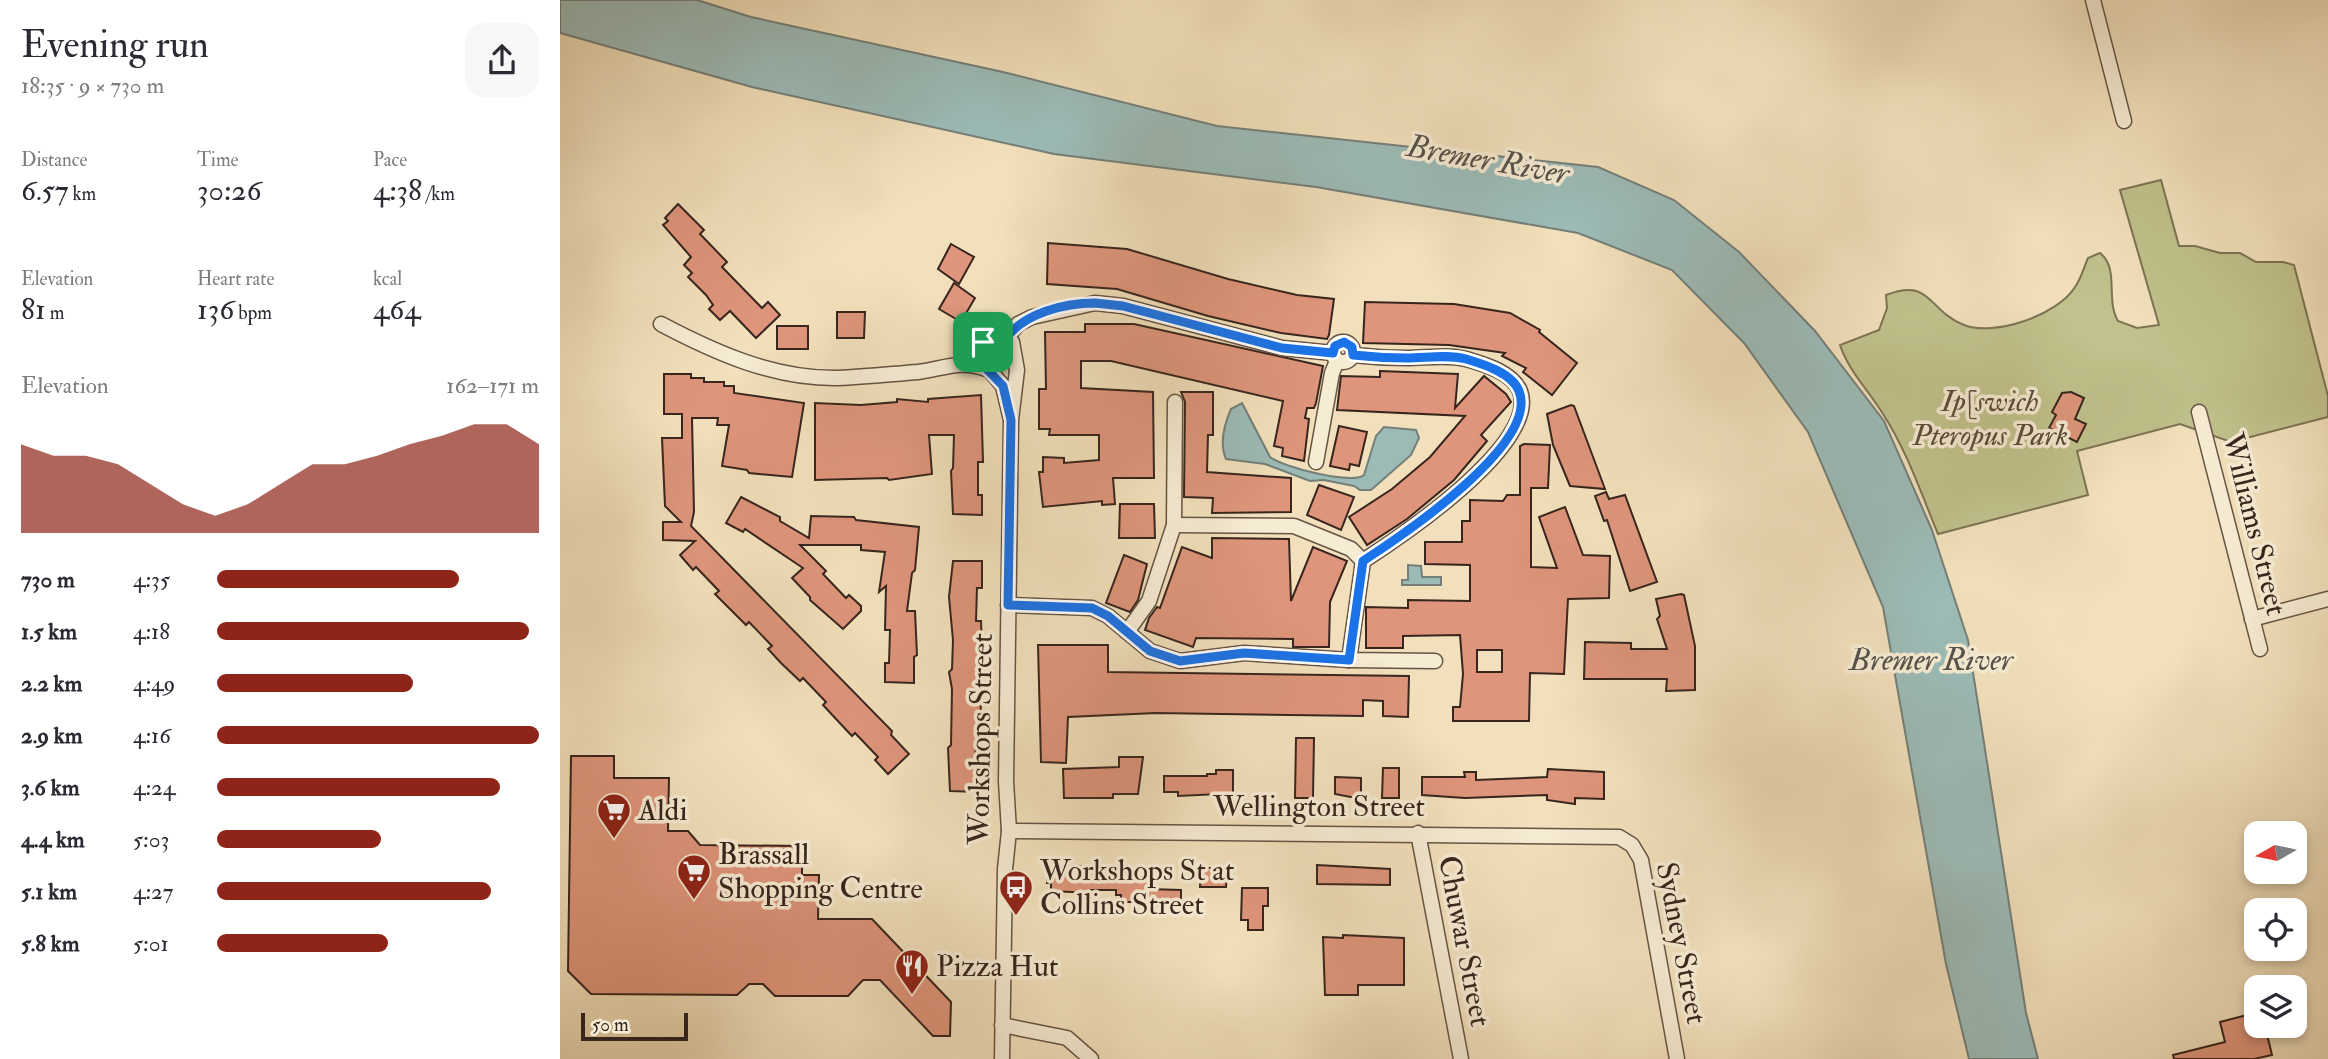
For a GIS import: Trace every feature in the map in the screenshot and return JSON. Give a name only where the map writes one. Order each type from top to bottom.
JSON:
[{"type":"street","points":[[2093,0],[2124,121]]},
{"type":"street","points":[[943,366],[980,347],[988,337],[1007,337],[1018,324],[1032,317],[1095,303],[1123,306],[1282,348],[1335,357],[1348,362],[1353,355],[1462,358],[1509,378],[1519,389],[1522,404],[1516,424],[1496,452],[1456,495],[1420,524],[1363,561],[1349,660]]},
{"type":"street","points":[[661,324],[714,351],[793,374],[839,378],[914,372],[968,363],[988,370],[1007,370],[1016,354],[1007,337]]},
{"type":"street","points":[[980,347],[980,359],[988,370]]},
{"type":"street","name":"Workshops Street","points":[[1002,1059],[1005,869],[1009,831],[1006,800],[1011,420],[1016,395],[1016,354]]},
{"type":"street","points":[[1316,462],[1335,357]]},
{"type":"street","name":"Workshops Street","points":[[988,370],[1003,386],[1011,420]]},
{"type":"street","points":[[1127,632],[1149,601],[1174,525],[1175,402]]},
{"type":"street","name":"Williams Street","points":[[2199,412],[2259,649]]},
{"type":"street","points":[[1174,525],[1294,526],[1351,549],[1363,561]]},
{"type":"street","points":[[2252,619],[2328,599]]},
{"type":"street","points":[[1008,605],[1092,608],[1108,616],[1150,651],[1180,661],[1244,653],[1349,660],[1435,661]]},
{"type":"street","name":"Wellington Street","points":[[1009,831],[1608,835],[1627,841]]},
{"type":"street","name":"Chuwar Street","points":[[1418,833],[1461,1059]]},
{"type":"street","name":"Sydney Street","points":[[1627,841],[1641,860],[1677,1059]]},
{"type":"street","points":[[1002,1025],[1067,1038],[1091,1059]]},
{"type":"green space","name":"Ip[swich Pteropus Park","points":[[2161,180],[2179,246],[2195,246],[2220,253],[2240,253],[2256,262],[2283,262],[2294,265],[2328,396],[2328,417],[2231,442],[2180,424],[2077,451],[2088,495],[1938,534],[1899,443],[1848,363],[1840,345],[1879,330],[1887,308],[1886,295],[1901,291],[1921,293],[1952,319],[1964,325],[1992,328],[2024,321],[2067,297],[2077,284],[2088,258],[2100,253],[2109,267],[2114,312],[2118,321],[2137,328],[2159,325],[2120,190]]},
{"type":"water","name":"Bremer River","points":[[560,0],[697,0],[751,17],[1003,72],[1217,126],[1598,167],[1674,200],[1739,252],[1815,331],[1884,421],[1932,530],[1968,640],[2026,1013],[2038,1059],[1969,1059],[1946,964],[1883,607],[1808,432],[1744,343],[1672,270],[1578,233],[1316,187],[1054,154],[752,87],[560,33]]},
{"type":"water","points":[[1242,403],[1270,457],[1317,474],[1346,478],[1364,475],[1376,436],[1384,427],[1416,430],[1419,438],[1411,455],[1371,490],[1360,490],[1354,486],[1324,480],[1310,481],[1265,464],[1226,459],[1223,434],[1226,421],[1231,409]]},
{"type":"water","points":[[1408,565],[1421,566],[1422,577],[1441,577],[1441,585],[1402,585],[1402,580],[1408,580]]},
{"type":"building","points":[[678,204],[704,230],[700,234],[727,262],[722,267],[762,308],[768,302],[780,315],[756,338],[730,311],[720,320],[709,309],[713,305],[706,295],[688,277],[692,273],[684,265],[691,257],[663,225],[668,221],[665,218]]},
{"type":"building","points":[[1048,243],[1127,249],[1228,279],[1297,295],[1334,299],[1329,335],[1327,339],[1281,333],[1208,316],[1117,289],[1047,284]]},
{"type":"building","points":[[951,244],[974,257],[959,284],[938,269]]},
{"type":"building","points":[[954,283],[975,298],[961,322],[939,309]]},
{"type":"building","points":[[1365,302],[1454,304],[1510,313],[1540,330],[1539,332],[1577,363],[1552,395],[1523,372],[1526,368],[1502,356],[1505,353],[1449,345],[1363,343]]},
{"type":"building","points":[[837,312],[865,312],[864,338],[837,338]]},
{"type":"building","points":[[1085,324],[1134,324],[1323,366],[1316,403],[1314,408],[1307,408],[1305,418],[1309,419],[1304,461],[1282,456],[1283,448],[1274,446],[1283,401],[1111,361],[1081,361],[1081,388],[1153,392],[1154,478],[1113,478],[1115,504],[1102,505],[1102,501],[1043,507],[1039,472],[1043,472],[1043,457],[1064,458],[1064,463],[1099,460],[1099,435],[1049,435],[1050,429],[1039,429],[1039,389],[1046,389],[1045,332],[1085,332]]},
{"type":"building","points":[[777,326],[808,326],[808,349],[777,349]]},
{"type":"building","points":[[1380,371],[1458,374],[1455,408],[1484,376],[1506,394],[1511,402],[1481,435],[1487,441],[1454,480],[1407,519],[1367,545],[1349,517],[1392,489],[1430,457],[1465,416],[1337,410],[1341,376],[1380,377]]},
{"type":"building","points":[[664,374],[691,374],[691,378],[704,378],[704,382],[724,382],[724,386],[734,386],[734,393],[804,403],[792,477],[749,473],[747,470],[722,466],[729,425],[717,425],[718,418],[692,418],[694,512],[691,526],[892,731],[891,735],[909,754],[888,774],[875,760],[878,757],[855,733],[852,736],[823,705],[826,702],[803,678],[800,681],[781,663],[768,649],[772,646],[749,622],[746,625],[715,594],[719,591],[696,567],[693,570],[680,555],[695,541],[663,540],[663,522],[681,522],[665,506],[662,438],[682,438],[682,414],[664,414]]},
{"type":"building","points":[[1181,392],[1213,392],[1213,435],[1208,435],[1207,472],[1291,478],[1291,512],[1212,513],[1213,498],[1184,497],[1185,402]]},
{"type":"building","points":[[2071,392],[2084,398],[2075,419],[2086,424],[2077,442],[2049,428],[2056,415],[2052,412],[2062,393]]},
{"type":"building","points":[[981,395],[983,462],[978,462],[978,495],[982,495],[982,515],[953,514],[951,471],[954,435],[929,435],[932,474],[889,480],[815,480],[815,403],[861,405],[897,402],[897,399],[928,402],[928,399]]},
{"type":"building","points":[[1574,406],[1605,489],[1570,486],[1553,445],[1547,414]]},
{"type":"building","points":[[1339,426],[1367,432],[1359,466],[1350,464],[1349,470],[1330,466]]},
{"type":"building","points":[[1550,445],[1548,488],[1531,488],[1531,567],[1557,568],[1539,517],[1565,507],[1583,555],[1610,556],[1609,598],[1568,599],[1564,674],[1530,673],[1529,721],[1453,721],[1453,707],[1460,707],[1463,674],[1460,635],[1403,636],[1403,648],[1366,648],[1366,607],[1408,608],[1408,600],[1470,601],[1470,565],[1425,564],[1425,542],[1462,542],[1462,521],[1470,521],[1470,500],[1503,501],[1507,495],[1520,495],[1520,446]],"holes":[[[1477,650],[1502,650],[1502,672],[1477,672]]]},
{"type":"building","points":[[1319,485],[1354,497],[1341,530],[1307,515]]},
{"type":"building","points":[[1606,492],[1609,499],[1625,495],[1657,582],[1630,591],[1607,520],[1604,521],[1595,496]]},
{"type":"building","points":[[741,497],[780,517],[780,521],[809,538],[811,516],[854,517],[856,520],[919,527],[915,570],[912,573],[907,611],[915,611],[917,655],[914,657],[914,683],[885,682],[885,663],[889,663],[890,630],[885,630],[886,586],[879,592],[885,552],[861,550],[861,545],[800,545],[826,571],[823,574],[846,598],[849,595],[861,606],[861,611],[843,629],[810,600],[792,578],[803,568],[745,529],[743,532],[726,523]]},
{"type":"building","points":[[1120,504],[1154,504],[1155,538],[1119,538]]},
{"type":"building","points":[[1212,538],[1289,539],[1291,601],[1313,547],[1347,561],[1330,602],[1329,647],[1293,647],[1293,639],[1196,638],[1193,647],[1145,630],[1149,618],[1157,607],[1160,608],[1182,547],[1212,558]]},
{"type":"building","points":[[1124,555],[1147,564],[1138,600],[1130,612],[1106,603]]},
{"type":"building","points":[[953,561],[982,561],[982,588],[977,588],[976,621],[981,621],[982,644],[981,663],[977,663],[976,696],[981,696],[980,739],[976,739],[975,772],[980,772],[979,792],[950,791],[948,748],[951,745],[952,689],[949,672],[952,669],[953,640],[949,597]]},
{"type":"building","points":[[1684,595],[1695,646],[1695,690],[1666,691],[1667,679],[1584,679],[1585,642],[1631,643],[1631,649],[1667,649],[1657,619],[1660,616],[1656,599]]},
{"type":"building","points":[[1038,645],[1108,645],[1108,672],[1409,676],[1408,717],[1383,716],[1383,701],[1363,700],[1363,716],[1156,713],[1068,717],[1066,763],[1041,762]]},
{"type":"building","points":[[1296,738],[1314,738],[1313,798],[1295,798]]},
{"type":"building","name":"Brassall Shopping Centre","points":[[571,756],[614,756],[614,778],[669,778],[668,831],[688,831],[700,845],[802,846],[802,875],[819,875],[818,919],[872,919],[951,1002],[950,1036],[933,1036],[880,980],[863,980],[848,996],[775,996],[763,984],[749,984],[737,995],[591,994],[568,971]]},
{"type":"building","points":[[1119,757],[1143,757],[1138,794],[1113,794],[1113,798],[1064,798],[1063,769],[1119,767]]},
{"type":"building","points":[[1383,768],[1399,768],[1399,798],[1382,798]]},
{"type":"building","points":[[1548,769],[1604,772],[1604,799],[1575,798],[1575,804],[1547,800],[1547,795],[1465,798],[1422,795],[1422,777],[1465,777],[1464,772],[1476,772],[1476,780],[1547,777]]},
{"type":"building","points":[[1216,770],[1233,770],[1233,797],[1219,797],[1219,794],[1178,796],[1178,792],[1164,792],[1164,776],[1207,776],[1216,774]]},
{"type":"building","points":[[1335,777],[1361,778],[1361,799],[1335,794]]},
{"type":"building","points":[[1074,865],[1103,869],[1103,872],[1128,873],[1128,877],[1149,877],[1149,889],[1181,890],[1181,907],[1157,906],[1157,902],[1121,902],[1121,895],[1116,895],[1116,890],[1091,890],[1091,893],[1051,891],[1051,883],[1047,883],[1047,868],[1074,868]]},
{"type":"building","points":[[1317,865],[1390,869],[1390,885],[1317,884]]},
{"type":"building","points":[[1201,867],[1227,870],[1226,887],[1200,887]]},
{"type":"building","points":[[1242,888],[1268,888],[1268,906],[1263,906],[1263,930],[1248,930],[1248,920],[1241,920]]},
{"type":"building","points":[[1343,935],[1404,938],[1404,985],[1358,985],[1358,995],[1325,995],[1323,937],[1343,938]]},
{"type":"building","points":[[2244,1016],[2244,1038],[2268,1038],[2272,1055],[2254,1059],[2174,1059],[2173,1055],[2225,1042],[2220,1022]]},
{"type":"place","name":"Aldi","points":[[614,840]]},
{"type":"place","name":"Brassall Shopping Centre","points":[[694,901]]},
{"type":"place","name":"Workshops St at Collins Street","points":[[1016,917]]},
{"type":"place","name":"Pizza Hut","points":[[912,996]]},
{"type":"route","points":[[1081,304],[1123,306],[1282,348],[1333,353],[1335,346],[1344,342],[1352,347],[1353,355],[1462,358],[1509,378],[1519,389],[1522,404],[1516,424],[1496,452],[1456,495],[1433,515],[1363,561],[1349,660],[1244,653],[1180,661],[1150,651],[1108,616],[1092,608],[1008,605],[1011,420],[1003,386],[980,359],[983,342],[994,335],[1007,337],[1018,324],[1032,317],[1081,304]]}]
